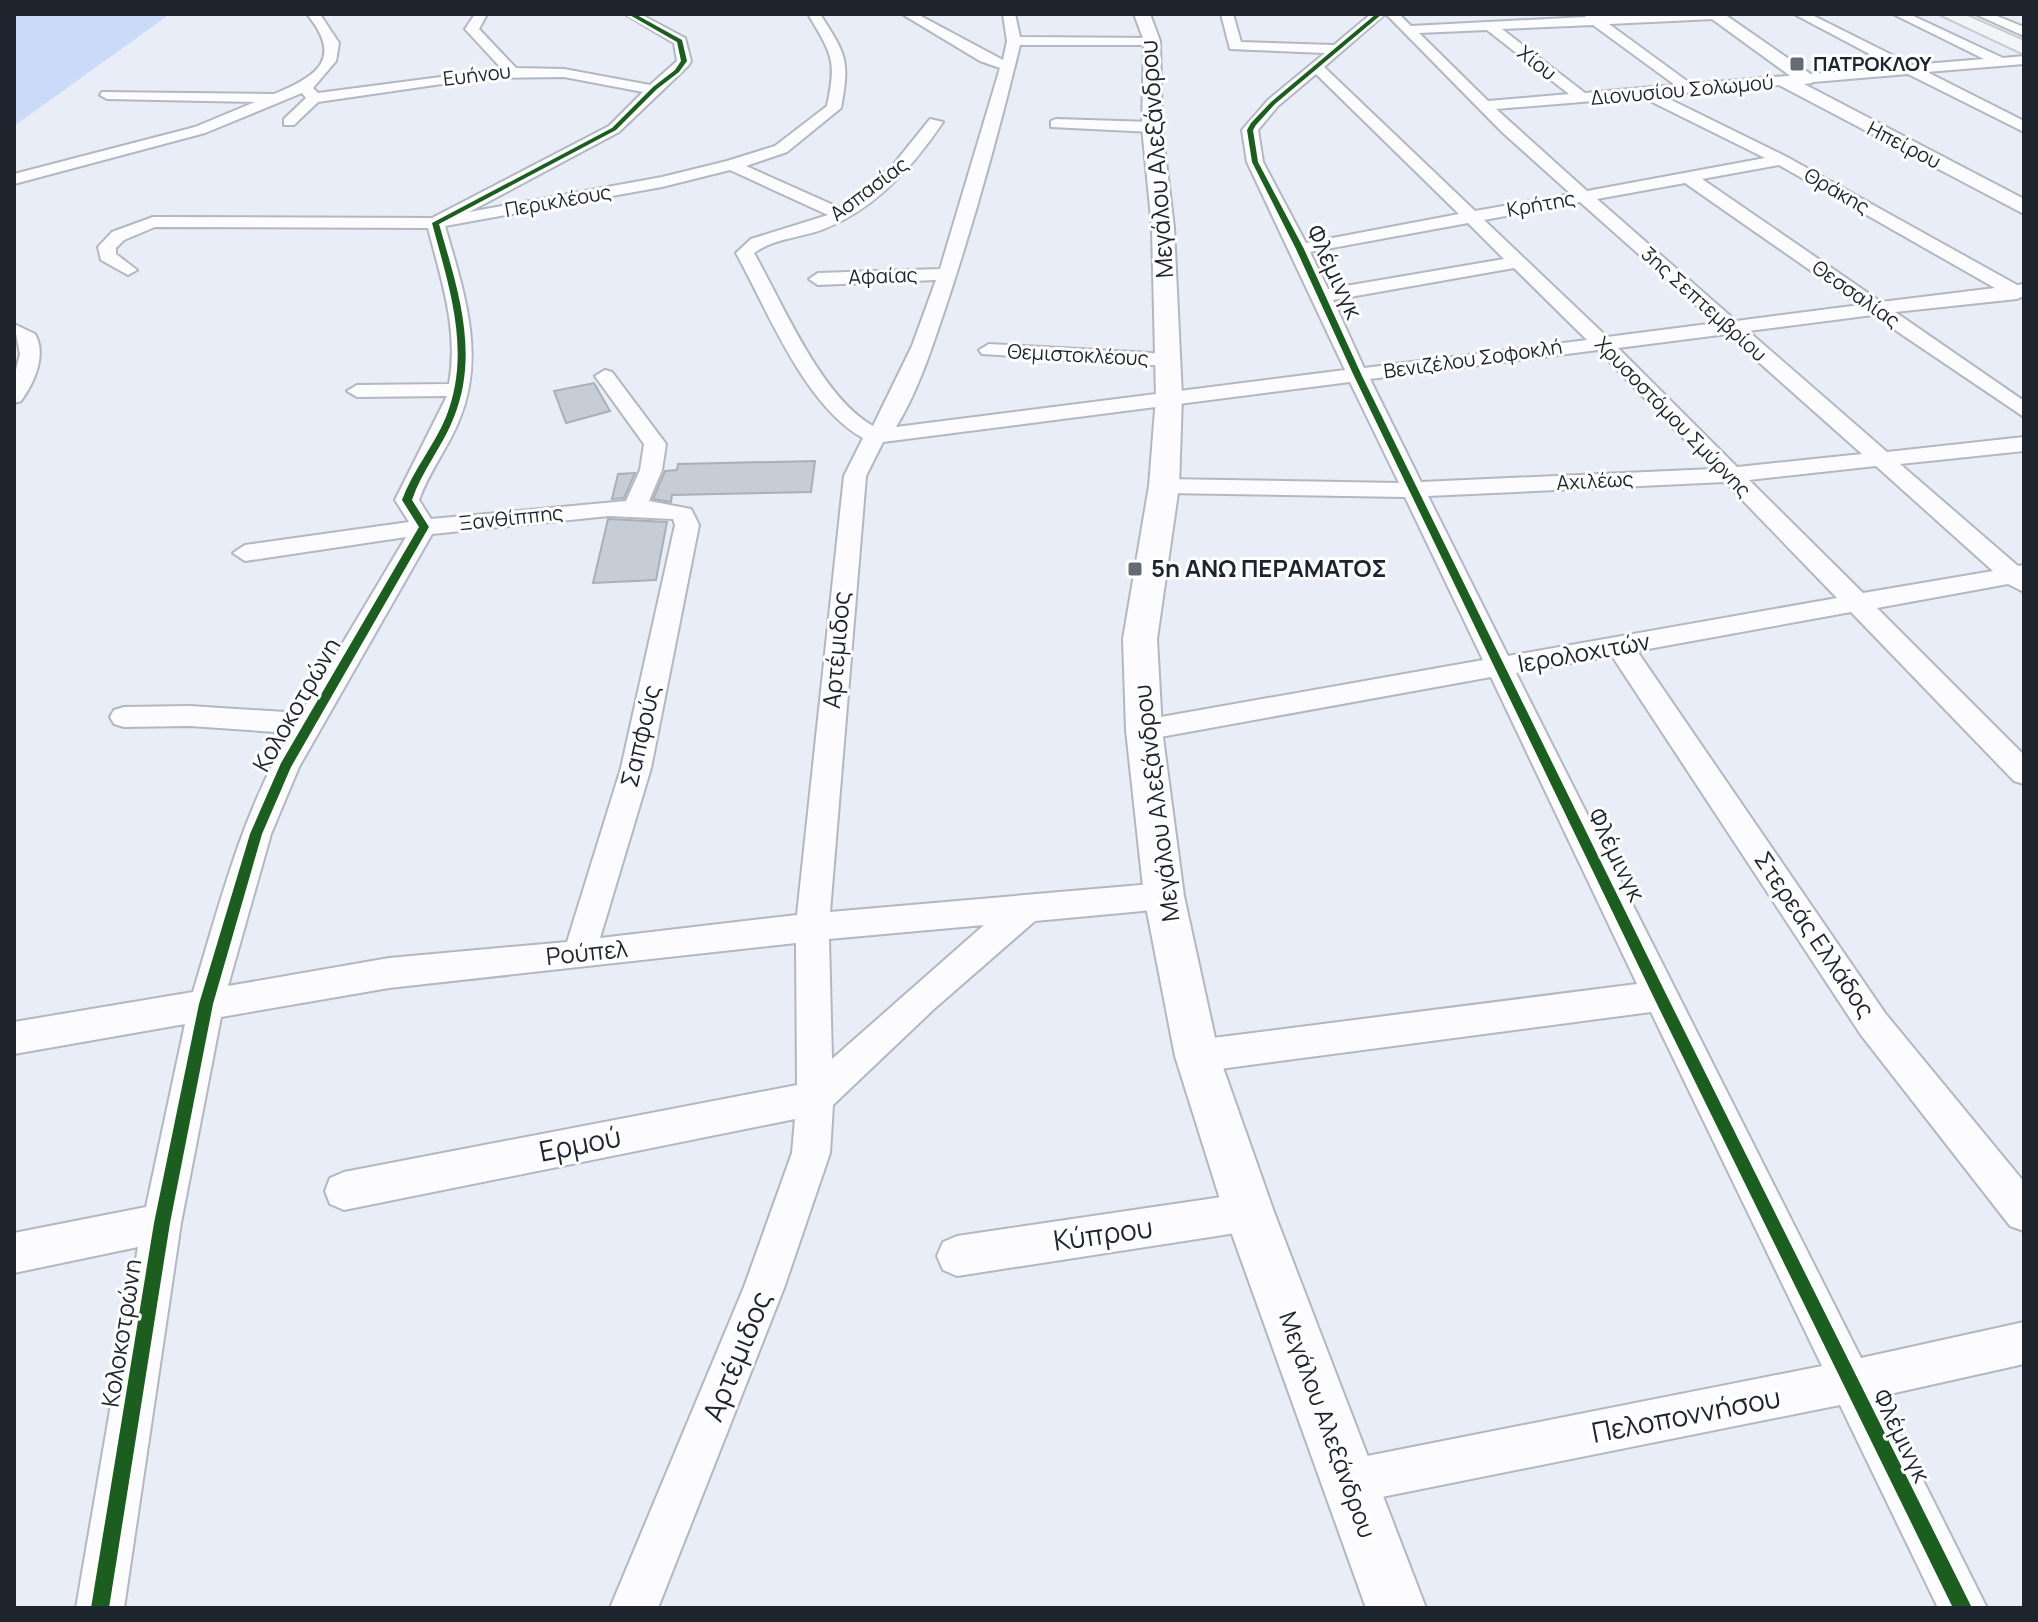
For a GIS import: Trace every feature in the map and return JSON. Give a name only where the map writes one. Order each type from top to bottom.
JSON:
[{"type":"main road","points":[[1948,14],[2024,48]]},
{"type":"street","name":"Ευήνου","points":[[310,93],[333,54],[333,40],[325,25],[313,14]]},
{"type":"street","points":[[481,14],[472,29],[510,69]]},
{"type":"street","points":[[424,527],[407,500],[451,417],[458,390],[464,335],[435,223],[614,129],[638,110],[652,90],[680,70],[684,61],[680,41],[631,14]]},
{"type":"street","name":"Περικλέους","points":[[128,270],[107,256],[107,247],[118,236],[153,222],[435,223],[662,182],[753,158],[791,143],[834,108],[840,77],[839,55],[836,45],[825,34],[814,14]]},
{"type":"street","points":[[908,14],[985,58],[1008,66]]},
{"type":"street","points":[[1009,14],[1014,41],[1147,28]]},
{"type":"street","points":[[1227,14],[1235,46],[1335,49]]},
{"type":"street","points":[[1316,67],[1379,14]]},
{"type":"street","name":"3ης Σεπτεμβρίου","points":[[1392,14],[1484,106],[1729,328],[2020,578]]},
{"type":"street","points":[[1408,30],[1713,14],[1806,79]]},
{"type":"street","points":[[1800,14],[2024,127]]},
{"type":"street","points":[[1899,14],[2001,62]]},
{"type":"street","points":[[1981,14],[2024,32]]},
{"type":"street","points":[[1591,18],[1689,89]]},
{"type":"street","name":"Χίου","points":[[1491,27],[1584,99]]},
{"type":"street","name":"Μεγάλου Αλεξάνδρου","points":[[1147,28],[1152,127],[1163,228],[1169,397],[1164,486],[1140,639],[1144,730],[1164,896],[1197,1056],[1249,1212],[1396,1608]]},
{"type":"street","name":"Αρτέμιδος","points":[[634,1608],[764,1288],[811,1153],[815,1098],[812,927],[849,511],[855,476],[875,436],[888,423],[922,346],[947,274],[1014,41]]},
{"type":"street","name":"Διονυσίου Σολωμού","points":[[1484,106],[2024,60]]},
{"type":"street","name":"Φλέμινγκ","points":[[1316,67],[1259,117],[1250,130],[1255,162],[1300,249],[1358,376],[1660,996],[1963,1608]]},
{"type":"street","name":"Χρυσοστόμου Σμύρνης","points":[[1316,67],[1600,341],[2024,773]]},
{"type":"street","name":"Ευήνου","points":[[14,179],[177,137],[285,98],[310,93],[510,69],[596,75],[652,90]]},
{"type":"street","name":"Ηπείρου","points":[[1785,81],[2024,208]]},
{"type":"street","points":[[289,122],[310,93]]},
{"type":"street","name":"Θράκης","points":[[1646,93],[1781,160],[2020,293]]},
{"type":"street","points":[[107,95],[285,98]]},
{"type":"street","name":"Ασπασίας","points":[[875,436],[850,424],[794,343],[745,253],[755,244],[818,226],[840,214],[914,155],[935,122]]},
{"type":"street","points":[[1056,124],[1152,127]]},
{"type":"street","name":"Κρήτης","points":[[1300,249],[1781,160]]},
{"type":"street","points":[[732,165],[840,214]]},
{"type":"street","name":"Θεσσαλίας","points":[[1688,177],[2024,411]]},
{"type":"street","points":[[1322,296],[1516,262]]},
{"type":"street","name":"Αφαίας","points":[[818,279],[947,274]]},
{"type":"street","name":"Βενιζέλου Σοφοκλή","points":[[875,436],[1169,397],[1358,376],[1600,341],[2020,293]]},
{"type":"street","points":[[14,330],[28,338],[31,348],[24,379],[14,397]]},
{"type":"street","name":"Θεμιστοκλέους","points":[[989,350],[1168,360]]},
{"type":"street","points":[[605,376],[655,444],[651,470],[635,508]]},
{"type":"street","points":[[357,391],[458,390]]},
{"type":"street","name":"Αχιλέως","points":[[1164,486],[1414,490],[1729,475],[2024,444]]},
{"type":"street","name":"Ξανθίππης","points":[[245,553],[424,527],[635,508],[664,507],[683,514]]},
{"type":"street","name":"Σαπφούς","points":[[579,955],[636,768],[687,525],[683,514]]},
{"type":"street","name":"Κολοκοτρώνη","points":[[100,1608],[162,1223],[206,1004],[264,811],[309,724],[424,527]]},
{"type":"street","name":"Ιερολοχιτών","points":[[1144,730],[1859,603],[2020,578]]},
{"type":"street","name":"Στερεάς Ελλάδος","points":[[1620,647],[1873,1024],[2024,1212]]},
{"type":"street","points":[[124,717],[190,716],[309,724]]},
{"type":"street","name":"Ρούπελ","points":[[14,1038],[389,973],[487,961],[579,955],[812,927],[1164,896]]},
{"type":"street","points":[[815,1098],[922,998],[1029,907]]},
{"type":"street","points":[[1197,1056],[1660,996]]},
{"type":"street","name":"Ερμού","points":[[344,1191],[815,1098]]},
{"type":"street","name":"Κύπρου","points":[[957,1256],[1249,1212]]},
{"type":"street","points":[[14,1253],[162,1223]]},
{"type":"street","name":"Πελοποννήσου","points":[[1347,1482],[1850,1382],[2024,1343]]},
{"type":"shaded area","points":[[14,14],[170,14],[14,126]]},
{"type":"building","points":[[594,383],[610,411],[566,423],[554,391]]},
{"type":"building","points":[[815,461],[811,492],[672,495],[671,502],[653,499],[665,471],[677,470],[678,464]]},
{"type":"building","points":[[635,473],[624,498],[612,499],[618,474]]},
{"type":"building","points":[[608,519],[667,522],[656,580],[593,583]]},
{"type":"cycle path","points":[[100,1608],[162,1223],[206,1004],[256,834],[285,766],[424,527],[407,500],[445,428],[458,393],[462,368],[460,320],[435,223],[614,129],[677,71],[684,61],[680,41],[631,14]]},
{"type":"cycle path","points":[[1379,14],[1273,103],[1253,124],[1250,130],[1255,162],[1300,249],[1358,376],[1660,996],[1963,1608]]},
{"type":"place","name":"ΠΑΤΡΟΚΛΟΥ","points":[[1797,64]]},
{"type":"place","name":"5η ΑΝΩ ΠΕΡΑΜΑΤΟΣ","points":[[1135,569]]}]
